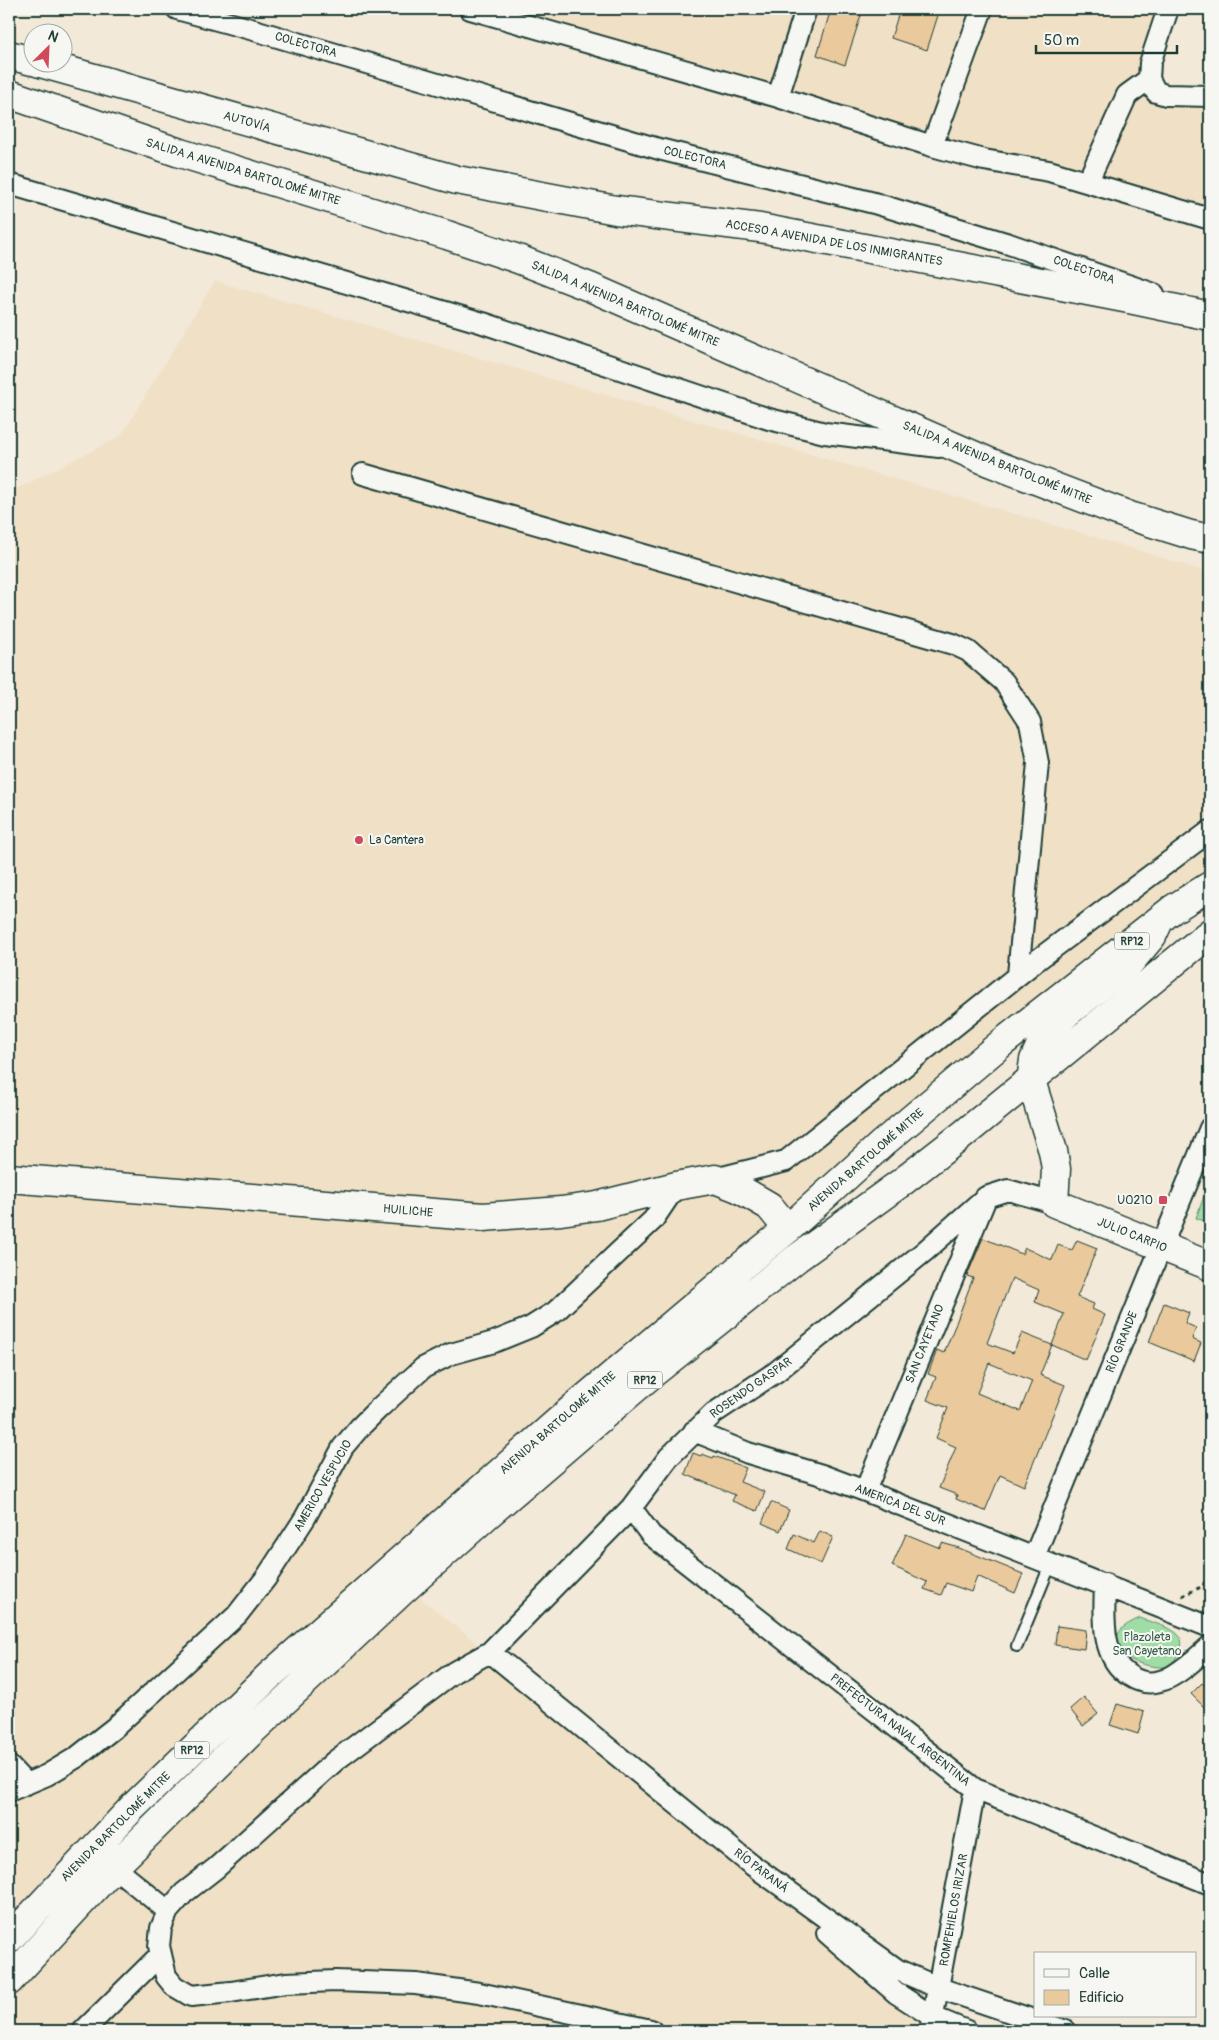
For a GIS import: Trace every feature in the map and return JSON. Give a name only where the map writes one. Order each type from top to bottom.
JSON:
[{"type":"street","name":"COLECTORA","points":[[177,9],[264,32],[658,149],[874,203],[1009,244],[1210,315]]},
{"type":"street","points":[[470,9],[778,97],[932,146],[984,160],[1049,171],[1088,181],[1210,219]]},
{"type":"street","points":[[778,97],[806,9]]},
{"type":"street","points":[[932,146],[982,9]]},
{"type":"street","points":[[1168,9],[1150,63],[1149,79],[1156,92],[1166,95],[1210,96]]},
{"type":"street","points":[[9,55],[22,58]]},
{"type":"street","name":"AUTOVÍA","points":[[72,72],[457,180]]},
{"type":"street","points":[[1088,181],[1127,96],[1149,79]]},
{"type":"street","name":"SALIDA A AVENIDA BARTOLOMÉ MITRE","points":[[18,97],[180,153],[437,232],[518,259],[592,288],[960,450],[1090,502],[1191,535],[1210,539]]},
{"type":"street","name":"ACCESO A AVENIDA DE LOS INMIGRANTES","points":[[457,180],[616,210],[760,228],[1210,315]]},
{"type":"street","points":[[9,184],[483,323],[769,419],[825,433],[960,450]]},
{"type":"street","points":[[363,474],[953,644],[968,651],[1004,682],[1030,722],[1038,763],[1018,975]]},
{"type":"street","points":[[715,1179],[786,1161],[1018,975],[1210,830]]},
{"type":"street","name":"AVENIDA BARTOLOMÉ MITRE","points":[[9,1939],[132,1808],[269,1676],[579,1404],[742,1265],[788,1229],[883,1143],[1003,1042],[1159,919],[1210,886]]},
{"type":"street","points":[[1054,1203],[1056,1169],[1054,1151],[1031,1081],[1034,1060],[1044,1037],[1068,1012],[1132,960],[1152,936],[1159,919]]},
{"type":"street","name":"AVENIDA BARTOLOMÉ MITRE","points":[[9,1981],[114,1867],[252,1732],[401,1592],[581,1434],[653,1373],[797,1258],[902,1182],[1031,1081],[1210,933]]},
{"type":"street","name":"RÍO GRANDE","points":[[1042,1560],[1161,1247],[1208,1140]]},
{"type":"street","name":"HUILICHE","points":[[9,1178],[483,1217],[561,1211],[597,1206],[676,1186],[715,1179]]},
{"type":"street","points":[[715,1179],[738,1188],[769,1206],[788,1229]]},
{"type":"street","name":"AMERICO VESPUCIO","points":[[17,1788],[77,1757],[107,1734],[237,1615],[266,1578],[305,1518],[343,1447],[378,1409],[423,1368],[450,1354],[494,1342],[531,1327],[555,1312],[653,1220],[676,1186]]},
{"type":"street","name":"ROSENDO GASPAR","points":[[168,1911],[184,1893],[216,1868],[335,1762],[454,1672],[490,1652],[631,1508],[669,1457],[714,1413],[776,1372],[925,1251],[986,1197],[1008,1190],[1054,1203]]},
{"type":"street","name":"SAN CAYETANO","points":[[865,1491],[986,1197]]},
{"type":"street","name":"JULIO CARPIO","points":[[1054,1203],[1210,1266]]},
{"type":"street","name":"AMERICA DEL SUR","points":[[694,1431],[748,1453],[822,1475],[865,1491],[1209,1623]]},
{"type":"street","name":"PREFECTURA NAVAL ARGENTINA","points":[[631,1508],[651,1536],[975,1789],[1210,1884]]},
{"type":"street","points":[[1105,1584],[1104,1617],[1108,1646],[1113,1659],[1121,1671],[1144,1682],[1160,1681],[1172,1675],[1210,1646]]},
{"type":"street","name":"RÍO PARANÁ","points":[[490,1652],[748,1862],[898,1970],[940,1988],[1066,2031]]},
{"type":"street","points":[[9,1766],[17,1788]]},
{"type":"street","name":"ROMPEHIELOS IRIZAR","points":[[932,2024],[975,1789]]},
{"type":"street","points":[[748,1862],[932,2024],[967,2031]]},
{"type":"street","points":[[114,1867],[168,1911],[161,1928],[159,1946],[166,1976],[174,1986],[191,1996],[232,1992],[286,1983],[336,1981],[416,1984],[480,1993],[651,2030]]},
{"type":"street","points":[[83,2031],[161,1954]]},
{"type":"lane","points":[[1017,1646],[1042,1560]]},
{"type":"path","points":[[1180,1596],[1203,1586],[1210,1569]]},
{"type":"shaded area","points":[[470,9],[1168,9],[1156,91],[1210,96],[1210,219]]},
{"type":"shaded area","points":[[215,281],[1118,544],[1210,573],[1210,886],[388,1572],[748,1862],[939,1988],[930,2031],[9,2031],[9,493],[121,436]]},
{"type":"green space","points":[[1210,1180],[1210,1223],[1196,1218]]},
{"type":"green space","name":"Plazoleta San Cayetano","points":[[1140,1618],[1170,1629],[1181,1639],[1178,1655],[1169,1667],[1155,1667],[1142,1664],[1118,1653],[1117,1640],[1120,1631],[1128,1624]]},
{"type":"building","points":[[831,9],[863,9],[845,65],[817,55]]},
{"type":"building","points":[[900,9],[940,9],[927,50],[891,38]]},
{"type":"building","points":[[983,1238],[1022,1254],[1025,1248],[1052,1260],[1058,1245],[1072,1250],[1077,1240],[1097,1248],[1077,1297],[1094,1304],[1092,1309],[1105,1315],[1086,1360],[1052,1345],[1040,1375],[1065,1385],[1024,1486],[1000,1475],[985,1511],[956,1499],[957,1495],[939,1488],[956,1447],[936,1438],[948,1408],[927,1400],[936,1377],[928,1374],[937,1350],[944,1353],[956,1323],[973,1278],[967,1276]],"holes":[[[1012,1278],[1039,1290],[1035,1302],[1064,1314],[1052,1345],[1022,1333],[1013,1353],[987,1343]],[[989,1363],[1032,1381],[1020,1411],[977,1393]]]},
{"type":"building","points":[[1164,1303],[1189,1313],[1185,1323],[1196,1328],[1192,1339],[1201,1343],[1194,1361],[1149,1342]]},
{"type":"building","points":[[693,1453],[713,1458],[714,1456],[746,1468],[740,1482],[765,1492],[757,1511],[732,1501],[735,1495],[685,1474]]},
{"type":"building","points":[[771,1502],[789,1510],[780,1531],[762,1523]]},
{"type":"building","points":[[820,1531],[833,1537],[821,1564],[788,1549],[794,1534],[814,1543]]},
{"type":"building","points":[[906,1534],[940,1548],[942,1543],[959,1548],[1023,1574],[1015,1593],[977,1576],[971,1592],[946,1583],[941,1595],[924,1589],[927,1582],[892,1566]]},
{"type":"building","points":[[1057,1626],[1086,1630],[1084,1649],[1055,1645]]},
{"type":"building","points":[[1202,1683],[1210,1691],[1210,1713],[1191,1694]]},
{"type":"building","points":[[1084,1697],[1098,1714],[1083,1726],[1070,1709]]},
{"type":"building","points":[[1117,1704],[1144,1712],[1138,1734],[1110,1725]]},
{"type":"place","name":"La Cantera","points":[[359,840]]},
{"type":"place","name":"U0210","points":[[1163,1200]]}]
